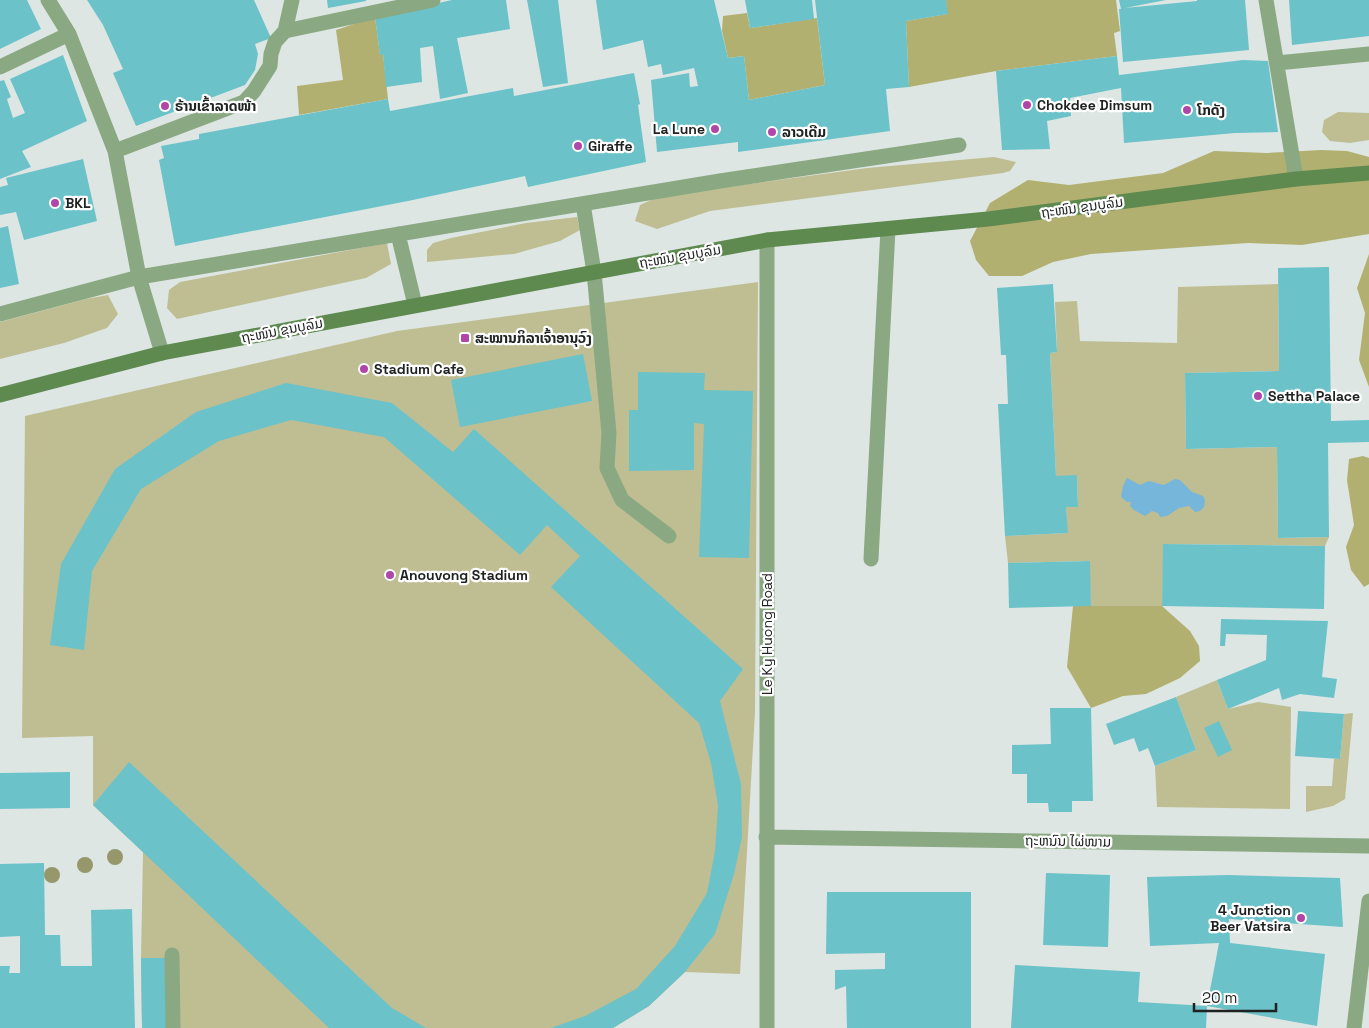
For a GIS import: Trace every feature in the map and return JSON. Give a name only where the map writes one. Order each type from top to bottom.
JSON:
[{"type":"street","points":[[48,0],[68,34],[115,151],[139,277],[162,353]]},
{"type":"street","points":[[115,151],[244,102],[254,91],[270,66],[275,42],[285,31],[292,0]]},
{"type":"street","points":[[285,31],[433,0]]},
{"type":"street","points":[[1266,0],[1296,179]]},
{"type":"street","points":[[0,67],[68,34]]},
{"type":"street","points":[[1277,63],[1369,54]]},
{"type":"street","points":[[0,314],[139,277],[958,145]]},
{"type":"street","name":"ຖະໜົນ ຂຸນບູລົມ","points":[[0,395],[162,353],[767,240],[988,219],[1296,179],[1369,173]]},
{"type":"street","points":[[583,204],[594,272],[609,434],[607,468],[622,500],[669,536]]},
{"type":"street","points":[[870,559],[888,229]]},
{"type":"street","points":[[398,234],[415,305]]},
{"type":"street","name":"Le Ky Huong Road","points":[[767,240],[767,1028]]},
{"type":"street","name":"ຖະຫນົນ ໄຜ່ໜາມ","points":[[766,837],[1369,846]]},
{"type":"street","points":[[1354,1028],[1369,900]]},
{"type":"street","points":[[172,955],[173,1028]]},
{"type":"green space","points":[[1338,112],[1369,113],[1369,140],[1350,143],[1330,141],[1322,132],[1324,120]]},
{"type":"green space","points":[[994,157],[1016,162],[1010,171],[1003,173],[710,211],[657,229],[635,221],[640,205],[660,196],[867,168]]},
{"type":"green space","points":[[577,217],[580,230],[560,241],[514,254],[427,262],[427,250],[433,243],[526,223]]},
{"type":"green space","points":[[387,243],[391,264],[366,278],[177,319],[167,308],[169,290],[180,282]]},
{"type":"green space","name":"Anouvong Stadium","points":[[758,282],[755,712],[740,974],[685,972],[649,1006],[613,1028],[142,1028],[143,852],[93,805],[93,736],[22,738],[25,416],[397,331]]},
{"type":"green space","points":[[1278,284],[1279,371],[1185,373],[1186,449],[1277,447],[1278,538],[1329,537],[1325,546],[1164,544],[1162,606],[1091,606],[1089,561],[1008,563],[1005,536],[1067,533],[1066,507],[1078,507],[1077,476],[1056,476],[1050,353],[1057,352],[1055,302],[1077,301],[1080,341],[1177,343],[1178,287]]},
{"type":"green space","points":[[108,295],[118,314],[107,328],[64,343],[0,359],[0,322]]},
{"type":"green space","points":[[1217,680],[1228,709],[1258,702],[1291,707],[1290,809],[1157,807],[1155,766],[1196,750],[1176,697]]},
{"type":"green space","points":[[1353,713],[1345,799],[1333,806],[1306,812],[1306,786],[1332,786],[1334,759],[1340,759],[1344,714]]},
{"type":"shaded area","points":[[946,0],[1116,0],[1120,31],[1114,33],[1117,56],[996,71],[909,87],[906,21],[947,14]]},
{"type":"shaded area","points":[[747,13],[750,28],[817,18],[825,85],[749,100],[744,56],[728,58],[722,31],[723,16]]},
{"type":"shaded area","points":[[375,17],[380,54],[383,54],[388,99],[299,115],[297,86],[343,80],[336,30]]},
{"type":"shaded area","points":[[1321,150],[1347,151],[1369,157],[1369,234],[1302,245],[1248,243],[1091,254],[1053,262],[1022,276],[989,276],[976,260],[970,241],[990,203],[1028,180],[1069,185],[1163,173],[1214,151],[1267,153]]},
{"type":"shaded area","points":[[1369,254],[1369,387],[1359,360],[1365,313],[1357,288]]},
{"type":"shaded area","points":[[1363,456],[1369,458],[1369,584],[1364,587],[1351,570],[1346,547],[1354,525],[1347,480],[1349,459]]},
{"type":"shaded area","points":[[1073,606],[1162,606],[1190,631],[1199,646],[1200,661],[1180,678],[1146,694],[1123,696],[1091,708],[1067,667]]},
{"type":"water","points":[[1127,478],[1140,485],[1149,481],[1164,485],[1175,479],[1180,480],[1192,492],[1203,496],[1205,500],[1204,507],[1200,511],[1195,512],[1189,506],[1179,508],[1167,516],[1160,517],[1158,513],[1152,511],[1145,516],[1130,506],[1131,502],[1127,502],[1121,497]]},
{"type":"building","points":[[0,0],[27,0],[41,29],[0,49]]},
{"type":"building","points":[[87,0],[254,0],[271,38],[255,44],[258,54],[255,70],[245,85],[136,126],[113,73],[123,69],[103,25]]},
{"type":"building","points":[[327,0],[366,0],[366,1],[328,8]]},
{"type":"building","points":[[452,0],[506,0],[510,29],[457,38],[468,93],[440,99],[433,46],[420,48],[422,82],[386,87],[383,54],[380,55],[375,17]]},
{"type":"building","points":[[527,0],[558,0],[568,83],[543,87]]},
{"type":"building","points":[[596,0],[714,0],[728,58],[744,56],[749,100],[825,85],[815,0],[946,0],[948,14],[906,21],[909,87],[886,89],[890,131],[738,152],[738,142],[657,152],[651,80],[689,73],[690,87],[698,86],[694,68],[663,75],[661,64],[648,67],[643,40],[603,50]]},
{"type":"building","points":[[745,0],[812,0],[814,19],[750,28]]},
{"type":"building","points":[[1119,0],[1166,0],[1125,8],[1197,0],[1245,0],[1249,50],[1123,62]]},
{"type":"building","points":[[1289,0],[1369,0],[1369,36],[1292,45]]},
{"type":"building","points":[[63,55],[87,121],[22,151],[31,167],[0,179],[0,81],[4,80],[11,97],[7,99],[13,118],[25,113],[10,79]]},
{"type":"building","points":[[1117,56],[1119,75],[1243,60],[1268,61],[1278,132],[1235,133],[1124,143],[1121,88],[1070,98],[1071,116],[1047,121],[1050,149],[1002,150],[996,71]]},
{"type":"building","points":[[634,73],[640,104],[638,105],[646,162],[528,187],[525,176],[408,201],[175,246],[159,160],[164,158],[161,146],[199,139],[199,134],[388,99],[390,111],[513,88],[514,96]]},
{"type":"building","points":[[83,159],[97,221],[24,240],[16,212],[0,215],[0,187],[8,185],[6,178]]},
{"type":"building","points":[[8,226],[19,284],[0,288],[0,228]]},
{"type":"building","name":"Settha Palace","points":[[1329,267],[1331,421],[1369,420],[1369,442],[1328,443],[1329,537],[1278,538],[1277,447],[1186,449],[1185,373],[1279,371],[1278,268]]},
{"type":"building","points":[[1053,284],[1057,352],[1050,353],[1056,476],[1077,475],[1078,507],[1066,507],[1068,533],[1005,536],[998,404],[1008,404],[1006,355],[1001,355],[997,288]]},
{"type":"building","points":[[583,354],[592,401],[460,427],[451,380]]},
{"type":"building","points":[[638,372],[705,373],[704,390],[753,391],[749,558],[699,557],[704,424],[694,423],[694,470],[629,471],[629,410],[638,410]]},
{"type":"building","points":[[286,383],[392,403],[453,452],[474,429],[743,669],[720,701],[741,784],[742,837],[734,874],[715,934],[685,972],[649,1006],[613,1028],[551,1028],[585,1016],[636,989],[675,946],[707,893],[715,851],[718,806],[711,763],[699,723],[551,587],[580,556],[547,525],[520,555],[384,437],[291,420],[219,441],[141,489],[92,571],[84,650],[50,645],[61,564],[115,469],[196,412]]},
{"type":"building","points":[[1163,544],[1325,546],[1324,609],[1162,606]]},
{"type":"building","points":[[1090,561],[1091,606],[1009,608],[1008,563]]},
{"type":"building","points":[[1221,619],[1328,621],[1322,677],[1337,679],[1334,698],[1300,694],[1282,700],[1279,688],[1228,709],[1217,680],[1266,660],[1267,635],[1226,634],[1225,646],[1220,646]]},
{"type":"building","points":[[1176,697],[1196,750],[1155,766],[1148,748],[1139,752],[1134,738],[1114,745],[1106,724]]},
{"type":"building","points":[[1050,708],[1091,708],[1093,801],[1072,801],[1072,812],[1049,812],[1048,803],[1027,803],[1027,774],[1012,774],[1012,745],[1051,744]]},
{"type":"building","points":[[1298,711],[1344,714],[1340,759],[1295,756]]},
{"type":"building","points":[[1219,721],[1232,750],[1218,757],[1204,728]]},
{"type":"building","points":[[129,762],[392,1008],[426,1028],[329,1028],[93,805]]},
{"type":"building","points":[[70,772],[70,808],[0,809],[0,773]]},
{"type":"building","points":[[44,863],[45,935],[60,935],[61,966],[92,966],[91,910],[132,909],[135,1028],[0,1028],[0,966],[10,966],[9,973],[20,973],[20,936],[0,937],[0,864]]},
{"type":"building","points":[[1046,873],[1110,875],[1108,947],[1043,945]]},
{"type":"building","points":[[1228,875],[1340,878],[1343,927],[1229,919],[1230,943],[1325,954],[1317,1026],[1207,1006],[1219,943],[1150,946],[1147,877]]},
{"type":"building","points":[[827,892],[971,892],[971,1028],[847,1028],[846,986],[835,990],[835,970],[885,969],[885,953],[826,954]]},
{"type":"building","points":[[141,958],[167,958],[167,1028],[142,1028]]},
{"type":"building","points":[[1015,965],[1140,972],[1138,1002],[1207,1006],[1206,1028],[1011,1028]]},
{"type":"place","name":"Chokdee Dimsum","points":[[1027,105]]},
{"type":"place","name":"ຣ້ານເຂົ້າລາດໜ້າ","points":[[165,106]]},
{"type":"place","name":"ໂກດັງ","points":[[1187,110]]},
{"type":"place","name":"La Lune","points":[[715,129]]},
{"type":"place","name":"ລາວເດີມ","points":[[772,132]]},
{"type":"place","name":"Giraffe","points":[[578,146]]},
{"type":"place","name":"BKL","points":[[55,203]]},
{"type":"place","name":"ສະໝານກິລາເຈົ້າອານຸວົງ","points":[[465,338]]},
{"type":"place","name":"Stadium Cafe","points":[[364,369]]},
{"type":"place","name":"Settha Palace","points":[[1258,396]]},
{"type":"place","name":"Anouvong Stadium","points":[[390,575]]},
{"type":"place","name":"4 Junction Beer Vatsira","points":[[1301,918]]}]
